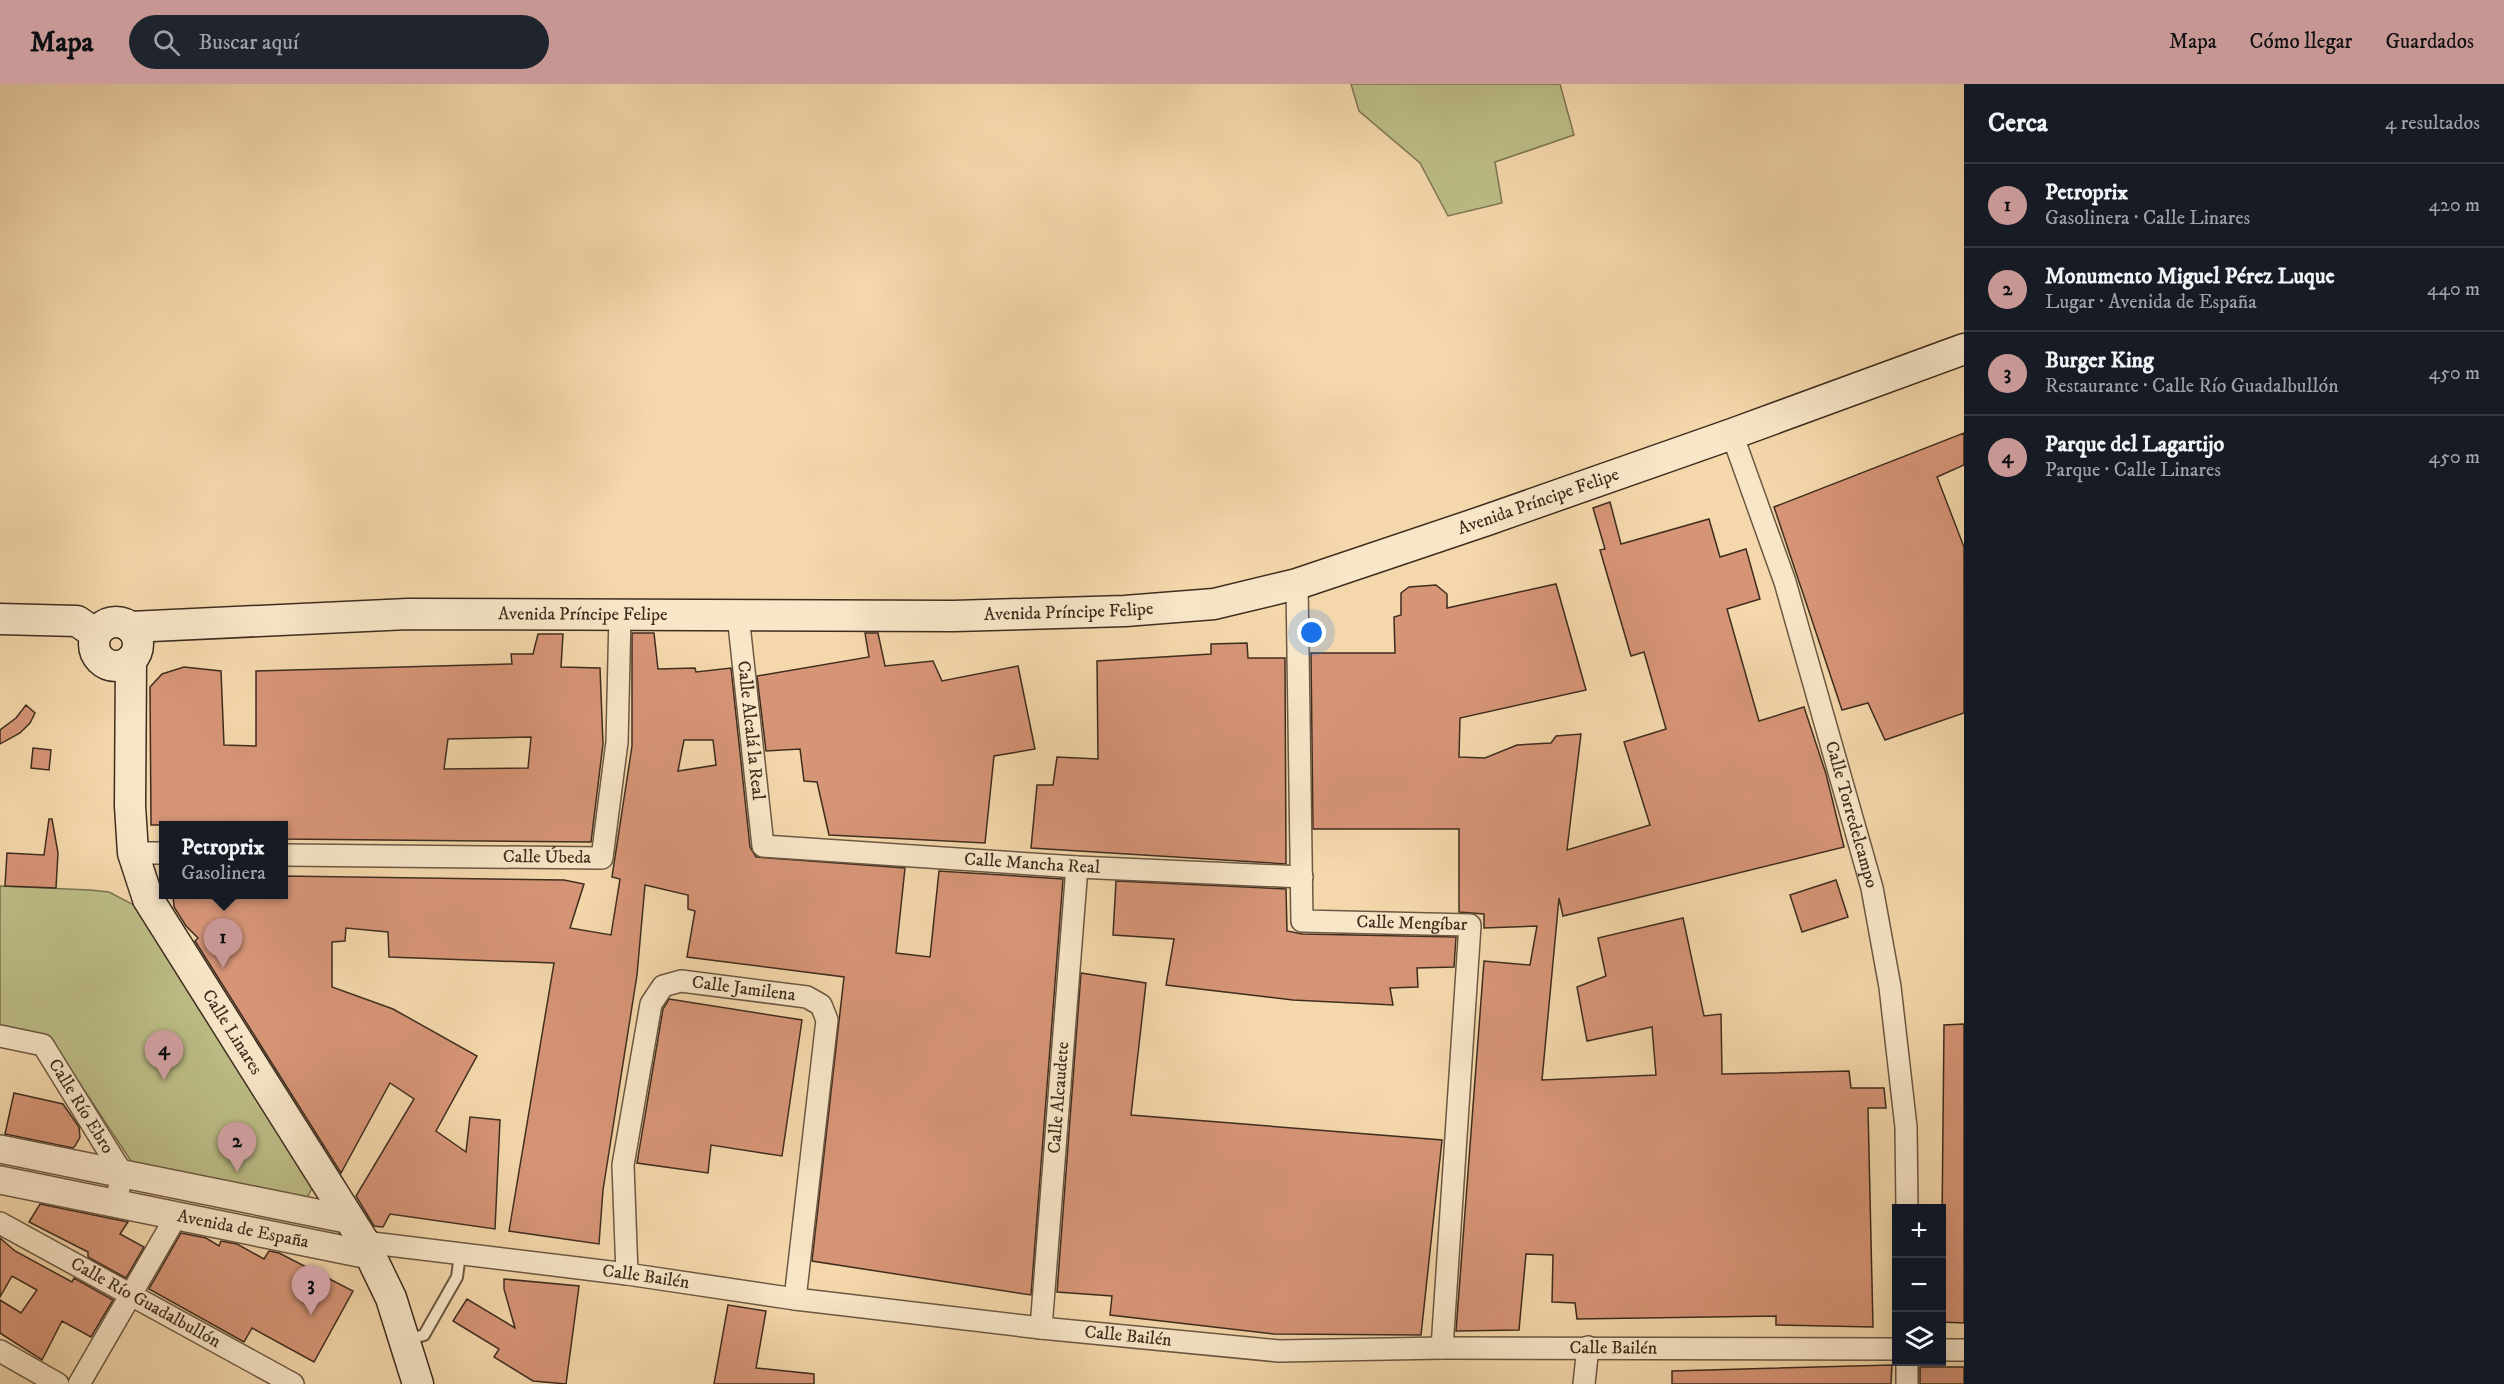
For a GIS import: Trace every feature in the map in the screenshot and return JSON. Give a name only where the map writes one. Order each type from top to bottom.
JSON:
[{"type":"main road","name":"Avenida Príncipe Felipe","points":[[130,627],[408,614],[954,616],[1125,611],[1214,604],[1297,584],[1732,435],[1964,349]]},
{"type":"main road","points":[[0,619],[77,621],[96,634]]},
{"type":"main road","points":[[111,622],[130,627],[137,639],[137,646],[131,660],[117,666],[103,662],[95,650],[96,634],[111,622]]},
{"type":"main road","name":"Calle Linares","points":[[131,660],[130,806],[133,853],[148,899],[165,930],[361,1239],[391,1298],[418,1384]]},
{"type":"street","name":"Calle Torredelcampo","points":[[1732,435],[1785,582],[1872,888],[1890,987],[1906,1127],[1907,1204]]},
{"type":"street","name":"Calle Mengíbar","points":[[1297,584],[1302,921],[1470,925],[1442,1348]]},
{"type":"street","name":"Calle Úbeda","points":[[288,855],[602,858],[617,742],[620,615]]},
{"type":"street","name":"Calle Alcalá la Real","points":[[738,615],[763,846]]},
{"type":"street","name":"Calle Mancha Real","points":[[763,846],[1077,867],[1302,877]]},
{"type":"street","points":[[133,853],[159,853]]},
{"type":"street","name":"Calle Alcaudete","points":[[1041,1328],[1077,867]]},
{"type":"street","name":"Calle Jamilena","points":[[627,1274],[623,1165],[651,1004],[663,986],[681,981],[807,997],[821,1005],[827,1020],[795,1299]]},
{"type":"street","name":"Calle Río Ebro","points":[[0,1036],[43,1045],[122,1173]]},
{"type":"street","name":"Avenida de España","points":[[0,1149],[122,1173],[361,1239]]},
{"type":"street","points":[[116,1203],[122,1173]]},
{"type":"street","name":"Avenida de España","points":[[0,1180],[177,1215],[361,1239]]},
{"type":"street","points":[[79,1384],[177,1215]]},
{"type":"street","name":"Calle Río Guadalbullón","points":[[0,1223],[293,1384]]},
{"type":"street","name":"Calle Bailén","points":[[361,1239],[795,1299],[1041,1328],[1279,1351],[1588,1347],[1892,1350]]},
{"type":"street","points":[[1584,1384],[1588,1347]]},
{"type":"street","points":[[1946,1350],[1964,1350]]},
{"type":"street","points":[[0,1351],[58,1384]]},
{"type":"street","points":[[1907,1366],[1907,1384]]},
{"type":"lane","points":[[405,1340],[424,1335],[457,1277],[460,1254]]},
{"type":"green space","points":[[1351,84],[1560,84],[1574,135],[1495,162],[1502,203],[1448,216],[1420,163],[1359,111]]},
{"type":"green space","points":[[0,886],[109,892],[136,906],[311,1173],[312,1188],[307,1198],[135,1167],[51,1040],[0,1029]]},
{"type":"building","points":[[1964,433],[1964,465],[1937,477],[1964,547],[1964,713],[1885,740],[1868,703],[1842,710],[1774,507]]},
{"type":"building","points":[[1610,502],[1621,544],[1709,519],[1720,557],[1746,549],[1760,599],[1727,609],[1759,721],[1804,707],[1826,774],[1844,847],[1563,916],[1559,898],[1542,1080],[1656,1075],[1652,1027],[1587,1041],[1577,987],[1606,976],[1598,938],[1683,918],[1704,1016],[1721,1014],[1722,1074],[1849,1071],[1851,1088],[1884,1088],[1886,1108],[1868,1108],[1873,1327],[1776,1325],[1776,1316],[1577,1319],[1575,1303],[1552,1302],[1553,1255],[1526,1254],[1519,1330],[1456,1331],[1484,961],[1530,965],[1537,926],[1484,928],[1484,914],[1459,912],[1459,829],[1313,829],[1311,653],[1395,653],[1394,617],[1401,615],[1401,593],[1409,587],[1436,585],[1447,594],[1447,608],[1556,584],[1586,690],[1460,718],[1459,757],[1485,758],[1517,745],[1551,743],[1556,736],[1581,734],[1567,850],[1650,825],[1624,742],[1666,729],[1644,652],[1631,656],[1600,550],[1605,549],[1593,508]]},
{"type":"building","points":[[632,633],[654,633],[658,669],[695,668],[696,672],[731,668],[750,847],[756,857],[905,868],[896,953],[930,957],[939,871],[1063,879],[1031,1295],[812,1261],[844,977],[687,957],[695,911],[688,909],[688,895],[645,885],[637,975],[603,1190],[599,1244],[509,1231],[554,963],[389,957],[388,932],[346,928],[345,941],[332,942],[332,987],[393,1009],[477,1056],[436,1131],[466,1152],[470,1117],[500,1120],[495,1229],[390,1214],[383,1227],[374,1226],[356,1196],[414,1099],[390,1083],[341,1173],[195,941],[198,938],[186,926],[174,907],[173,899],[288,899],[288,876],[564,880],[584,884],[570,928],[611,935],[620,879],[612,877],[632,746]],"holes":[[[684,740],[713,740],[716,765],[678,771]]]},
{"type":"building","points":[[865,633],[878,633],[885,666],[933,661],[942,681],[1018,666],[1035,749],[994,756],[985,843],[829,835],[817,782],[804,781],[800,749],[766,751],[757,676],[869,657]]},
{"type":"building","points":[[538,634],[563,634],[561,667],[600,668],[603,744],[591,842],[288,839],[288,821],[159,821],[159,825],[151,825],[150,687],[162,674],[184,667],[221,671],[224,745],[256,746],[256,671],[512,664],[511,654],[533,654]],"holes":[[[531,737],[528,768],[444,769],[448,739]]]},
{"type":"building","points":[[1247,643],[1248,658],[1285,658],[1286,864],[1031,848],[1037,785],[1053,785],[1057,757],[1098,759],[1097,661],[1211,654],[1211,644]]},
{"type":"building","points":[[26,705],[35,713],[30,723],[20,733],[0,744],[0,730],[16,718]]},
{"type":"building","points":[[33,748],[51,750],[49,770],[31,768]]},
{"type":"building","points":[[49,819],[52,819],[58,853],[56,888],[5,886],[7,853],[44,855]]},
{"type":"building","points":[[1836,880],[1848,917],[1802,932],[1790,895]]},
{"type":"building","points":[[1116,881],[1286,889],[1287,931],[1302,934],[1456,937],[1454,967],[1417,968],[1418,987],[1390,988],[1393,1005],[1293,1000],[1166,985],[1174,939],[1113,935]]},
{"type":"building","points":[[1081,973],[1146,983],[1131,1115],[1442,1140],[1421,1335],[1274,1334],[1110,1315],[1112,1296],[1057,1292]]},
{"type":"building","points":[[669,999],[802,1020],[782,1156],[711,1145],[708,1173],[637,1163],[663,1009]]},
{"type":"building","points":[[1964,1024],[1964,1323],[1946,1322],[1946,1204],[1942,1204],[1944,1025]]},
{"type":"building","points":[[14,1093],[63,1104],[79,1127],[80,1137],[75,1146],[73,1148],[5,1134]]},
{"type":"building","points":[[40,1204],[128,1222],[120,1234],[144,1247],[126,1278],[88,1257],[88,1252],[29,1222]]},
{"type":"building","points":[[181,1233],[206,1238],[219,1246],[221,1241],[237,1244],[264,1259],[269,1251],[279,1253],[353,1291],[314,1362],[252,1328],[244,1342],[149,1289]]},
{"type":"building","points":[[0,1238],[15,1251],[72,1282],[74,1278],[113,1300],[91,1337],[62,1321],[42,1360],[0,1333],[0,1300],[21,1313],[37,1290],[12,1276],[0,1297]]},
{"type":"building","points":[[504,1279],[579,1286],[566,1384],[533,1381],[494,1357],[499,1349],[453,1321],[467,1299],[515,1328],[504,1289]]},
{"type":"building","points":[[728,1305],[766,1311],[756,1368],[814,1374],[814,1384],[714,1384]]},
{"type":"building","points":[[1892,1365],[1891,1384],[1672,1384],[1672,1371]]},
{"type":"building","points":[[1920,1367],[1964,1367],[1964,1384],[1920,1384]]},
{"type":"place","name":"Petroprix","points":[[223,968]]},
{"type":"place","name":"Parque del Lagartijo","points":[[164,1080]]},
{"type":"place","name":"Monumento Miguel Pérez Luque","points":[[237,1172]]},
{"type":"place","name":"Burger King","points":[[311,1315]]}]
